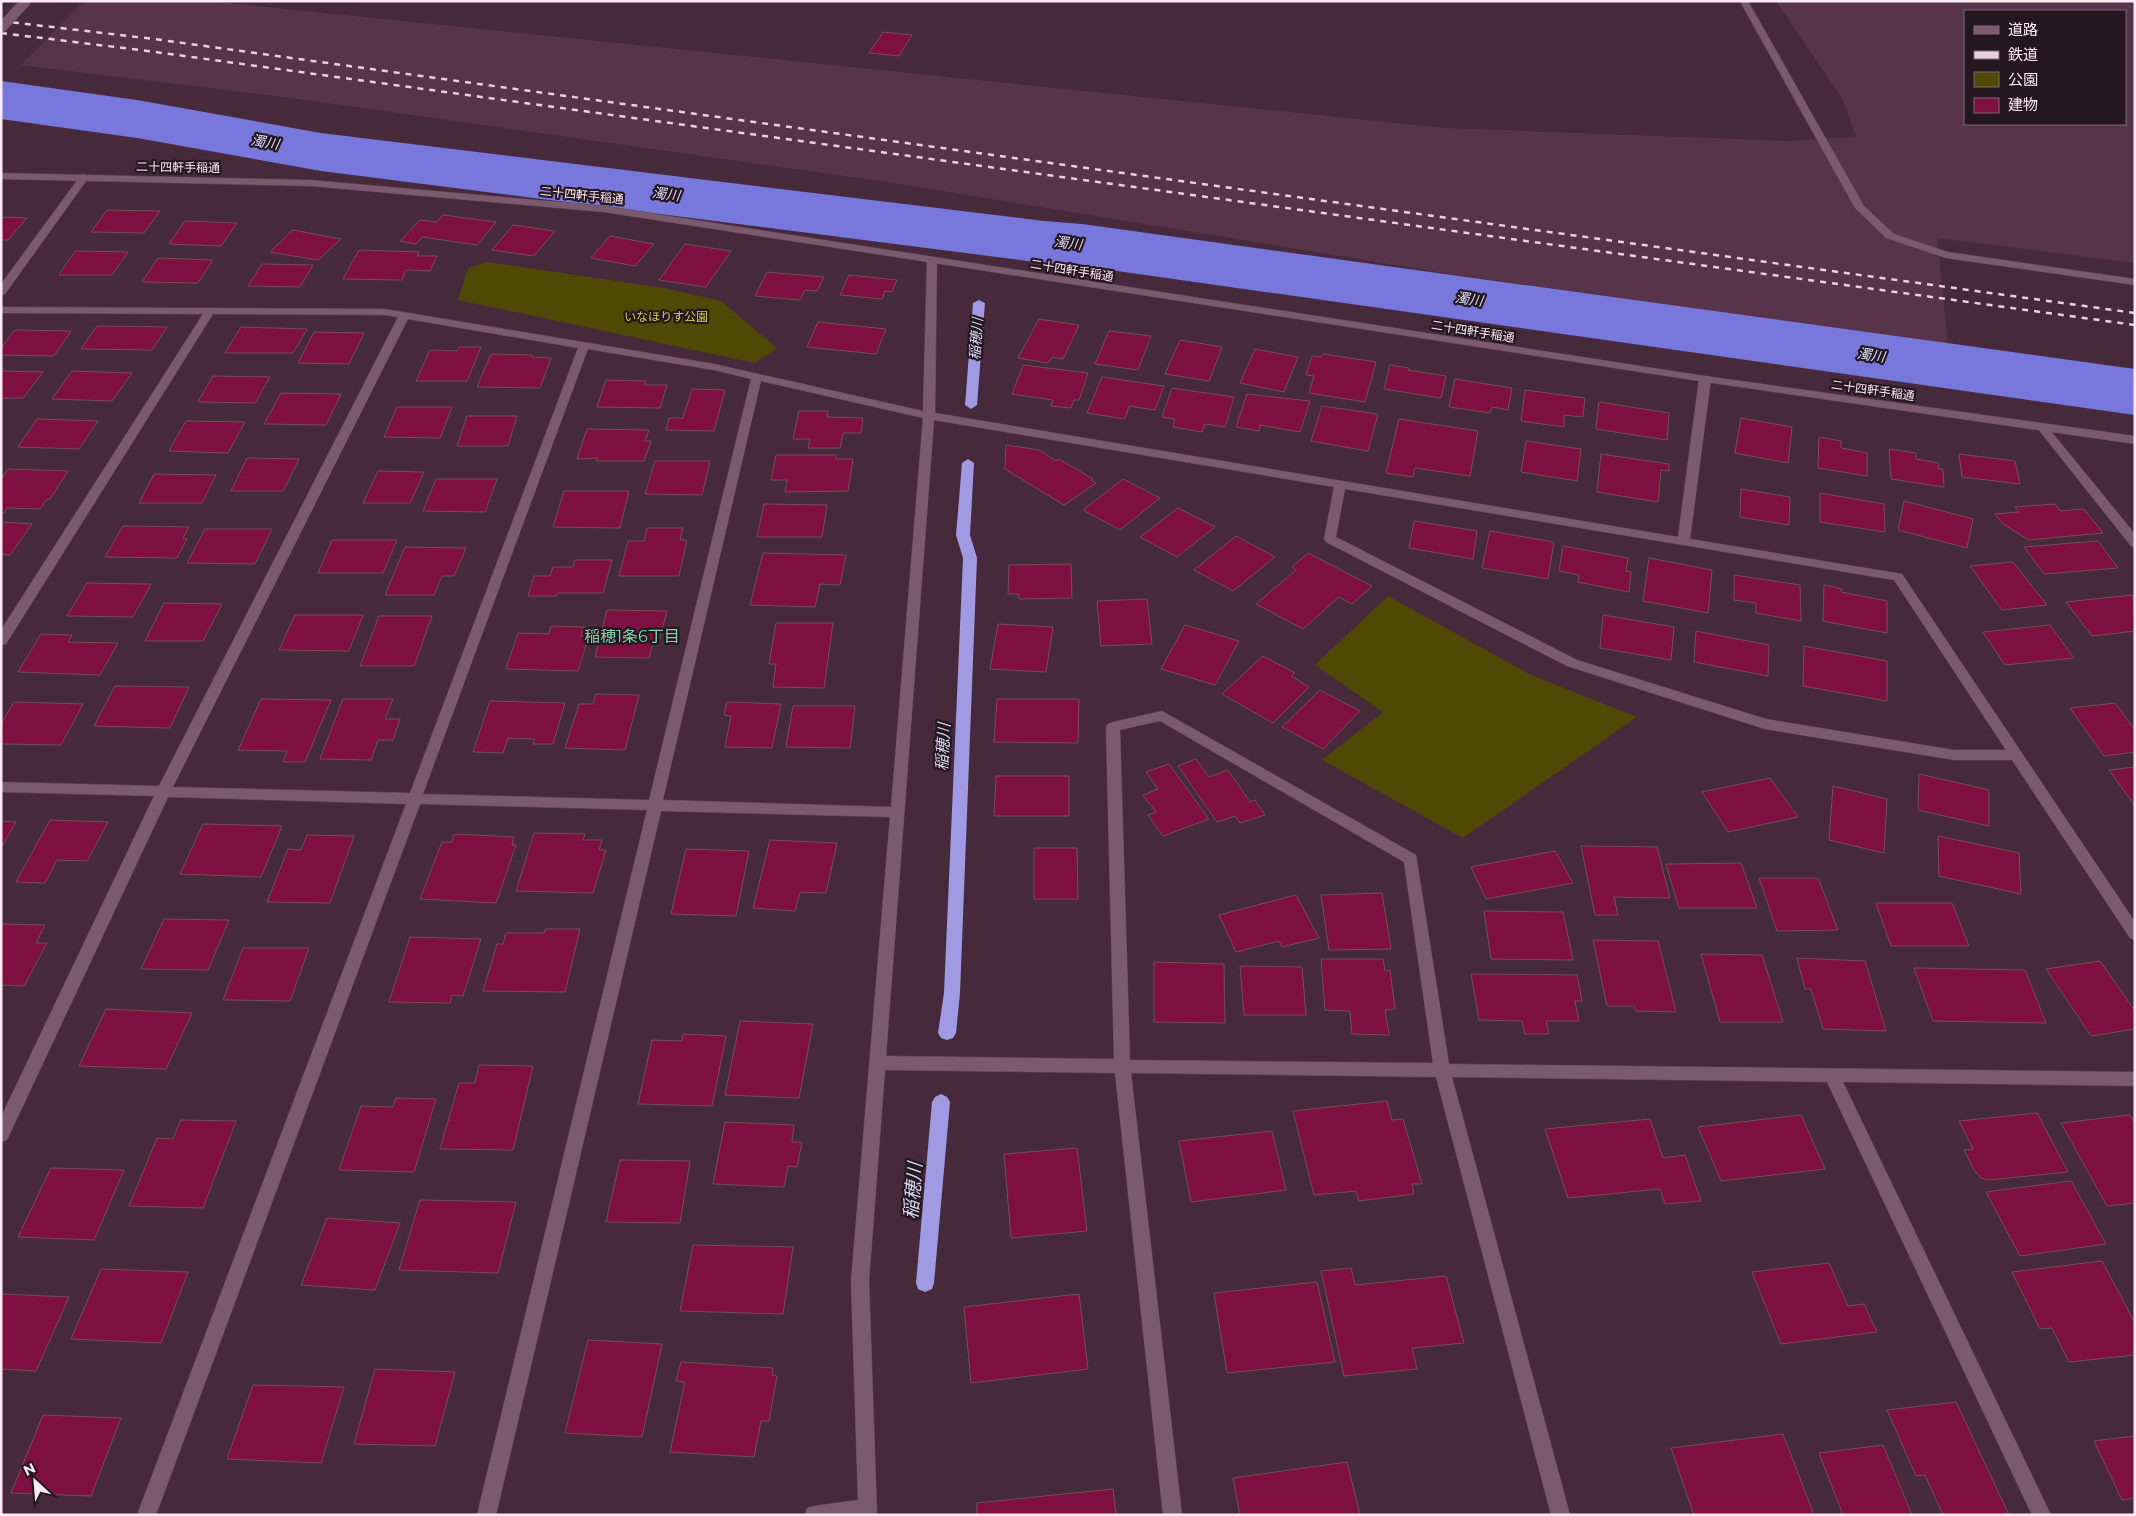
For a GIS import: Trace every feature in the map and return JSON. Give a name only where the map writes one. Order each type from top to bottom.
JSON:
[{"type":"street","points":[[1,28],[26,1]]},
{"type":"street","points":[[1744,1],[1860,208],[1890,236],[1946,255],[2135,282]]},
{"type":"street","name":"二十四軒手稲通","points":[[1,176],[310,183],[604,209],[1705,379],[2135,440]]},
{"type":"street","points":[[1,292],[84,178]]},
{"type":"street","points":[[814,1515],[868,1511],[860,1281],[929,416],[932,261]]},
{"type":"street","points":[[1,310],[385,312],[714,367],[929,416],[1898,577],[2135,934]]},
{"type":"street","points":[[1,641],[210,311]]},
{"type":"street","points":[[1,1135],[164,791],[404,315]]},
{"type":"street","points":[[146,1515],[413,798],[585,344]]},
{"type":"street","points":[[486,1515],[757,376]]},
{"type":"street","points":[[1684,541],[1705,379]]},
{"type":"street","points":[[2042,427],[2135,543]]},
{"type":"street","points":[[1340,484],[1330,539],[1572,663],[1765,724],[1954,755],[2016,754]]},
{"type":"street","points":[[1173,1515],[1122,1066],[1113,727],[1162,716],[1411,859],[1442,1070],[1562,1515]]},
{"type":"street","points":[[1,787],[897,812]]},
{"type":"street","points":[[878,1063],[2135,1079]]},
{"type":"street","points":[[1832,1076],[2042,1515]]},
{"type":"shaded area","points":[[84,1],[209,1],[1444,128],[1786,141],[1856,137],[1843,100],[1776,1],[2135,1],[2135,263],[1937,238],[1948,344],[1450,274],[894,183],[306,100],[21,65]]},
{"type":"green space","name":"いなほりす公園","points":[[488,262],[664,288],[721,301],[777,348],[755,363],[458,300],[468,268]]},
{"type":"green space","points":[[1388,596],[1531,675],[1637,717],[1463,838],[1322,760],[1383,712],[1315,665]]},
{"type":"building","points":[[883,32],[912,35],[899,56],[869,53]]},
{"type":"building","points":[[107,210],[160,211],[144,233],[91,232]]},
{"type":"building","points":[[443,215],[496,222],[477,245],[422,237],[416,244],[400,241],[420,220],[437,222]]},
{"type":"building","points":[[1,217],[27,218],[8,240],[1,240]]},
{"type":"building","points":[[185,221],[237,223],[221,246],[169,244]]},
{"type":"building","points":[[513,225],[555,231],[534,256],[492,250]]},
{"type":"building","points":[[293,230],[341,239],[318,260],[270,252]]},
{"type":"building","points":[[610,236],[654,244],[635,266],[591,258]]},
{"type":"building","points":[[685,244],[731,251],[706,287],[659,280]]},
{"type":"building","points":[[359,250],[419,252],[417,256],[437,256],[430,271],[406,270],[402,280],[343,279]]},
{"type":"building","points":[[75,251],[128,252],[112,275],[59,275]]},
{"type":"building","points":[[158,258],[213,260],[198,283],[142,282]]},
{"type":"building","points":[[262,264],[313,265],[300,287],[248,286]]},
{"type":"building","points":[[767,272],[824,277],[817,291],[805,290],[800,300],[755,296]]},
{"type":"building","points":[[849,275],[897,280],[892,292],[885,291],[882,299],[840,295]]},
{"type":"building","points":[[1039,319],[1079,325],[1063,359],[1052,357],[1048,363],[1018,358]]},
{"type":"building","points":[[818,322],[886,329],[876,354],[807,347]]},
{"type":"building","points":[[97,326],[167,327],[152,350],[81,349]]},
{"type":"building","points":[[241,327],[307,329],[293,353],[225,353]]},
{"type":"building","points":[[15,330],[71,331],[54,356],[1,355],[1,348]]},
{"type":"building","points":[[1109,331],[1151,336],[1138,370],[1095,364]]},
{"type":"building","points":[[314,332],[364,333],[349,364],[298,363]]},
{"type":"building","points":[[1180,340],[1222,347],[1209,381],[1165,374]]},
{"type":"building","points":[[459,347],[481,347],[467,381],[416,381],[430,350],[457,351]]},
{"type":"building","points":[[1255,349],[1298,357],[1284,392],[1240,383]]},
{"type":"building","points":[[491,354],[532,355],[531,357],[551,358],[540,388],[477,387]]},
{"type":"building","points":[[1323,354],[1376,362],[1365,402],[1309,393],[1314,376],[1306,375],[1312,356],[1321,357]]},
{"type":"building","points":[[1023,365],[1088,373],[1079,400],[1074,400],[1071,408],[1051,406],[1053,400],[1012,394]]},
{"type":"building","points":[[1390,365],[1446,376],[1441,398],[1384,389]]},
{"type":"building","points":[[1,371],[43,372],[23,398],[1,398]]},
{"type":"building","points":[[72,371],[132,373],[112,401],[52,399]]},
{"type":"building","points":[[213,376],[270,377],[255,403],[198,402]]},
{"type":"building","points":[[1102,377],[1164,386],[1155,410],[1129,406],[1125,419],[1087,413]]},
{"type":"building","points":[[1455,379],[1512,388],[1508,410],[1492,407],[1490,413],[1449,407]]},
{"type":"building","points":[[606,380],[646,381],[645,385],[667,385],[660,408],[597,407]]},
{"type":"building","points":[[1172,388],[1234,397],[1225,427],[1205,424],[1202,432],[1173,427],[1175,419],[1162,417]]},
{"type":"building","points":[[692,389],[725,390],[714,431],[666,430],[669,418],[683,418]]},
{"type":"building","points":[[1525,390],[1585,398],[1583,417],[1564,415],[1564,427],[1521,421]]},
{"type":"building","points":[[281,393],[341,394],[326,425],[264,424]]},
{"type":"building","points":[[1247,394],[1310,401],[1300,432],[1260,425],[1259,431],[1236,427]]},
{"type":"building","points":[[1599,402],[1669,413],[1667,440],[1596,429]]},
{"type":"building","points":[[1322,406],[1378,414],[1368,451],[1311,441]]},
{"type":"building","points":[[397,407],[452,407],[440,438],[384,437]]},
{"type":"building","points":[[799,411],[828,411],[827,417],[863,418],[861,433],[843,433],[840,448],[808,448],[810,439],[793,439]]},
{"type":"building","points":[[467,416],[517,416],[508,446],[457,446]]},
{"type":"building","points":[[1741,418],[1792,427],[1788,463],[1735,453]]},
{"type":"building","points":[[37,419],[98,421],[79,449],[18,447]]},
{"type":"building","points":[[1399,419],[1478,431],[1470,476],[1415,468],[1413,477],[1386,473]]},
{"type":"building","points":[[186,421],[245,422],[228,453],[169,451]]},
{"type":"building","points":[[587,429],[649,430],[645,441],[651,441],[644,461],[596,461],[597,458],[577,459]]},
{"type":"building","points":[[1819,437],[1841,441],[1841,448],[1867,453],[1867,476],[1818,468]]},
{"type":"building","points":[[1526,441],[1581,449],[1577,481],[1521,472]]},
{"type":"building","points":[[1006,445],[1039,450],[1056,461],[1059,459],[1093,479],[1091,480],[1096,483],[1064,505],[1005,469]]},
{"type":"building","points":[[1889,449],[1916,453],[1916,459],[1939,463],[1938,469],[1943,469],[1944,487],[1891,479]]},
{"type":"building","points":[[1601,454],[1669,464],[1669,471],[1661,470],[1658,502],[1597,492]]},
{"type":"building","points":[[1959,454],[2015,461],[2020,484],[1962,477]]},
{"type":"building","points":[[776,455],[836,455],[836,459],[853,459],[848,491],[785,492],[787,480],[771,480]]},
{"type":"building","points":[[247,458],[299,459],[283,491],[231,491]]},
{"type":"building","points":[[655,461],[710,461],[702,495],[645,494]]},
{"type":"building","points":[[8,469],[68,471],[50,499],[47,499],[40,509],[7,508],[4,513],[1,513],[1,479]]},
{"type":"building","points":[[378,471],[424,472],[410,503],[363,503]]},
{"type":"building","points":[[154,474],[216,475],[202,503],[139,503]]},
{"type":"building","points":[[436,479],[497,479],[485,512],[423,511]]},
{"type":"building","points":[[1123,479],[1160,498],[1120,530],[1083,510]]},
{"type":"building","points":[[1741,489],[1790,497],[1789,525],[1740,517]]},
{"type":"building","points":[[564,491],[629,491],[620,528],[553,527]]},
{"type":"building","points":[[1820,493],[1884,504],[1885,532],[1820,522]]},
{"type":"building","points":[[1904,501],[1973,519],[1967,548],[1898,530]]},
{"type":"building","points":[[764,504],[827,505],[822,537],[757,537]]},
{"type":"building","points":[[2055,504],[2060,511],[2084,509],[2103,533],[2029,540],[2003,524],[1995,514],[2019,512],[2015,507]]},
{"type":"building","points":[[1178,508],[1215,527],[1177,557],[1140,537]]},
{"type":"building","points":[[1414,521],[1477,531],[1473,559],[1409,548]]},
{"type":"building","points":[[1,522],[32,524],[10,555],[1,554]]},
{"type":"building","points":[[123,526],[189,527],[183,538],[187,539],[177,558],[105,557]]},
{"type":"building","points":[[647,528],[683,528],[680,540],[687,540],[679,576],[619,576],[628,541],[644,541]]},
{"type":"building","points":[[205,529],[272,529],[255,564],[187,563]]},
{"type":"building","points":[[1490,531],[1554,542],[1548,579],[1482,568]]},
{"type":"building","points":[[1236,536],[1275,557],[1233,591],[1194,570]]},
{"type":"building","points":[[332,540],[397,540],[383,573],[318,573]]},
{"type":"building","points":[[2098,541],[2118,568],[2044,574],[2024,547]]},
{"type":"building","points":[[1563,546],[1628,558],[1626,571],[1631,572],[1629,592],[1578,582],[1579,575],[1559,571]]},
{"type":"building","points":[[405,547],[466,548],[454,576],[442,576],[434,595],[385,595]]},
{"type":"building","points":[[763,553],[846,555],[840,585],[820,584],[815,607],[750,605]]},
{"type":"building","points":[[1308,553],[1372,586],[1352,604],[1339,597],[1303,629],[1256,604],[1296,570],[1292,567]]},
{"type":"building","points":[[1649,558],[1712,570],[1708,613],[1643,601]]},
{"type":"building","points":[[575,560],[612,560],[603,593],[557,593],[556,596],[528,596],[534,576],[550,576],[553,567],[573,567]]},
{"type":"building","points":[[2013,562],[2047,605],[2002,610],[1970,566]]},
{"type":"building","points":[[1071,564],[1072,598],[1019,599],[1019,594],[1008,594],[1009,565]]},
{"type":"building","points":[[1734,575],[1800,585],[1801,621],[1756,613],[1756,603],[1734,600]]},
{"type":"building","points":[[87,583],[151,584],[133,617],[67,616]]},
{"type":"building","points":[[1824,585],[1842,589],[1841,592],[1887,601],[1887,633],[1823,621]]},
{"type":"building","points":[[2133,595],[2135,631],[2092,636],[2066,602]]},
{"type":"building","points":[[1147,599],[1152,644],[1101,646],[1097,601]]},
{"type":"building","points":[[164,603],[222,604],[203,641],[145,641]]},
{"type":"building","points":[[607,610],[667,611],[660,638],[654,638],[649,658],[595,657]]},
{"type":"building","points":[[295,615],[363,615],[349,651],[279,650]]},
{"type":"building","points":[[1603,615],[1674,627],[1671,660],[1600,648]]},
{"type":"building","points":[[379,616],[432,616],[414,666],[360,666]]},
{"type":"building","points":[[776,623],[833,623],[824,688],[773,687],[776,664],[769,664]]},
{"type":"building","points":[[998,624],[1053,627],[1046,672],[990,669]]},
{"type":"building","points":[[1185,625],[1239,641],[1215,685],[1161,669]]},
{"type":"building","points":[[2050,625],[2074,658],[2005,665],[1983,632]]},
{"type":"building","points":[[551,626],[584,627],[581,636],[589,636],[578,671],[506,669],[518,633],[549,634]]},
{"type":"building","points":[[1696,631],[1769,645],[1768,676],[1694,662]]},
{"type":"building","points":[[41,634],[72,635],[68,642],[118,643],[100,675],[18,672]]},
{"type":"building","points":[[1804,646],[1887,661],[1887,701],[1803,686]]},
{"type":"building","points":[[1263,656],[1295,673],[1291,676],[1309,687],[1273,723],[1222,694]]},
{"type":"building","points":[[115,686],[189,687],[170,728],[94,726]]},
{"type":"building","points":[[1320,690],[1360,711],[1323,749],[1282,727]]},
{"type":"building","points":[[596,694],[639,695],[625,750],[565,748],[579,704],[593,704]]},
{"type":"building","points":[[261,699],[331,700],[305,762],[283,762],[287,751],[238,750]]},
{"type":"building","points":[[343,699],[393,699],[385,719],[400,719],[393,740],[378,740],[371,760],[320,759]]},
{"type":"building","points":[[997,699],[1079,699],[1078,743],[994,742]]},
{"type":"building","points":[[490,701],[565,703],[553,744],[533,744],[535,739],[508,738],[503,753],[473,752]]},
{"type":"building","points":[[14,702],[83,704],[61,745],[1,744],[1,724]]},
{"type":"building","points":[[727,702],[781,704],[772,748],[725,747],[731,716],[724,715]]},
{"type":"building","points":[[2115,703],[2135,730],[2135,752],[2104,756],[2070,708]]},
{"type":"building","points":[[793,706],[855,706],[850,748],[786,747]]},
{"type":"building","points":[[1196,759],[1209,777],[1228,770],[1250,802],[1255,800],[1265,815],[1240,823],[1235,816],[1217,822],[1178,766]]},
{"type":"building","points":[[1169,764],[1209,819],[1163,836],[1148,815],[1156,812],[1143,795],[1158,789],[1146,772]]},
{"type":"building","points":[[2135,767],[2135,806],[2109,770]]},
{"type":"building","points":[[1919,774],[1989,790],[1989,826],[1918,810]]},
{"type":"building","points":[[996,776],[1069,776],[1069,816],[994,816]]},
{"type":"building","points":[[1770,778],[1798,817],[1728,832],[1702,792]]},
{"type":"building","points":[[1833,786],[1887,799],[1884,853],[1829,840]]},
{"type":"building","points":[[50,820],[108,822],[87,861],[57,860],[45,883],[16,882]]},
{"type":"building","points":[[1,821],[16,822],[1,848]]},
{"type":"building","points":[[203,824],[282,826],[261,877],[180,874]]},
{"type":"building","points":[[534,833],[585,834],[583,840],[602,840],[599,850],[606,850],[593,893],[516,891]]},
{"type":"building","points":[[454,834],[514,837],[512,845],[516,845],[496,903],[420,899],[442,842],[452,842]]},
{"type":"building","points":[[307,835],[354,836],[330,903],[267,902],[288,849],[301,850]]},
{"type":"building","points":[[1938,836],[2019,853],[2021,894],[1939,876]]},
{"type":"building","points":[[770,840],[837,843],[826,893],[800,892],[795,911],[753,908]]},
{"type":"building","points":[[1581,846],[1657,847],[1670,898],[1614,897],[1618,915],[1595,915]]},
{"type":"building","points":[[1034,848],[1077,848],[1078,899],[1034,899]]},
{"type":"building","points":[[686,849],[749,851],[736,916],[671,914]]},
{"type":"building","points":[[1555,851],[1573,883],[1486,899],[1471,867]]},
{"type":"building","points":[[1741,863],[1757,908],[1679,908],[1666,864]]},
{"type":"building","points":[[1759,878],[1818,878],[1838,930],[1777,931]]},
{"type":"building","points":[[1382,893],[1391,949],[1329,950],[1321,895]]},
{"type":"building","points":[[1296,895],[1319,938],[1282,947],[1279,941],[1236,952],[1219,915]]},
{"type":"building","points":[[1876,903],[1952,903],[1969,946],[1891,946]]},
{"type":"building","points":[[1484,911],[1563,912],[1573,960],[1491,959]]},
{"type":"building","points":[[164,919],[229,920],[208,970],[141,969]]},
{"type":"building","points":[[1,924],[45,925],[36,943],[47,943],[24,986],[1,985]]},
{"type":"building","points":[[546,929],[580,929],[565,992],[483,991],[497,944],[503,944],[506,933],[544,933]]},
{"type":"building","points":[[410,937],[481,939],[463,996],[452,995],[450,1003],[389,1002]]},
{"type":"building","points":[[1593,940],[1658,941],[1676,1012],[1636,1011],[1634,1006],[1607,1006]]},
{"type":"building","points":[[243,948],[309,948],[290,1001],[223,1000]]},
{"type":"building","points":[[1701,954],[1762,955],[1783,1022],[1720,1022]]},
{"type":"building","points":[[1797,958],[1865,961],[1886,1031],[1823,1029],[1811,989],[1805,989]]},
{"type":"building","points":[[1321,959],[1383,959],[1385,971],[1390,970],[1395,1009],[1385,1010],[1389,1035],[1352,1034],[1350,1011],[1325,1010]]},
{"type":"building","points":[[2100,961],[2135,1011],[2135,1029],[2091,1036],[2046,969]]},
{"type":"building","points":[[1154,962],[1224,964],[1225,1023],[1154,1022]]},
{"type":"building","points":[[1240,966],[1302,967],[1306,1015],[1244,1015]]},
{"type":"building","points":[[1914,968],[2025,970],[2046,1023],[1933,1021]]},
{"type":"building","points":[[1471,974],[1577,975],[1582,1001],[1575,1001],[1579,1021],[1546,1021],[1549,1034],[1525,1034],[1522,1021],[1479,1020]]},
{"type":"building","points":[[106,1009],[192,1013],[166,1069],[79,1066]]},
{"type":"building","points":[[740,1021],[813,1024],[799,1098],[725,1095]]},
{"type":"building","points":[[683,1034],[726,1036],[712,1106],[638,1104],[652,1040],[682,1041]]},
{"type":"building","points":[[479,1065],[533,1066],[513,1150],[440,1149],[459,1083],[475,1083]]},
{"type":"building","points":[[396,1098],[436,1099],[414,1172],[339,1170],[361,1106],[393,1107]]},
{"type":"building","points":[[1387,1101],[1392,1120],[1403,1119],[1422,1184],[1412,1184],[1414,1194],[1359,1201],[1356,1191],[1314,1195],[1293,1111]]},
{"type":"building","points":[[2037,1113],[2068,1172],[1988,1180],[1981,1178],[1974,1170],[1964,1150],[1973,1149],[1959,1121]]},
{"type":"building","points":[[1801,1115],[1825,1169],[1721,1181],[1698,1127]]},
{"type":"building","points":[[2130,1115],[2135,1124],[2135,1203],[2107,1206],[2061,1123]]},
{"type":"building","points":[[1650,1119],[1663,1158],[1685,1155],[1701,1201],[1665,1204],[1660,1189],[1568,1198],[1545,1129]]},
{"type":"building","points":[[181,1120],[236,1121],[203,1208],[129,1206],[157,1138],[173,1139]]},
{"type":"building","points":[[725,1122],[794,1125],[792,1142],[802,1142],[797,1167],[788,1166],[784,1187],[713,1184]]},
{"type":"building","points":[[1272,1131],[1286,1190],[1191,1202],[1179,1141]]},
{"type":"building","points":[[1077,1148],[1087,1231],[1011,1238],[1004,1154]]},
{"type":"building","points":[[620,1160],[690,1161],[680,1223],[606,1222]]},
{"type":"building","points":[[51,1168],[124,1170],[94,1240],[18,1237]]},
{"type":"building","points":[[2071,1181],[2106,1244],[2020,1256],[1986,1192]]},
{"type":"building","points":[[420,1200],[516,1202],[498,1273],[399,1270]]},
{"type":"building","points":[[327,1218],[400,1223],[375,1290],[301,1285]]},
{"type":"building","points":[[693,1245],[793,1247],[783,1314],[680,1311]]},
{"type":"building","points":[[2102,1261],[2135,1323],[2135,1355],[2069,1362],[2052,1328],[2040,1329],[2012,1272]]},
{"type":"building","points":[[1829,1263],[1848,1306],[1864,1304],[1877,1332],[1781,1344],[1752,1272]]},
{"type":"building","points":[[1351,1268],[1355,1285],[1446,1276],[1464,1343],[1412,1348],[1417,1369],[1344,1376],[1321,1271]]},
{"type":"building","points":[[101,1269],[188,1272],[161,1343],[71,1339]]},
{"type":"building","points":[[1317,1282],[1335,1362],[1227,1373],[1214,1293]]},
{"type":"building","points":[[1,1294],[69,1297],[36,1371],[1,1369]]},
{"type":"building","points":[[1079,1294],[1088,1369],[971,1383],[964,1307]]},
{"type":"building","points":[[588,1340],[662,1344],[642,1437],[565,1433]]},
{"type":"building","points":[[681,1362],[773,1368],[772,1375],[777,1376],[769,1421],[761,1421],[754,1457],[670,1452],[685,1382],[676,1381]]},
{"type":"building","points":[[375,1369],[455,1372],[435,1446],[354,1444]]},
{"type":"building","points":[[253,1385],[344,1387],[321,1463],[227,1459]]},
{"type":"building","points":[[1956,1402],[2009,1515],[1943,1515],[1925,1475],[1916,1476],[1887,1410]]},
{"type":"building","points":[[43,1415],[121,1418],[91,1496],[11,1493]]},
{"type":"building","points":[[1783,1434],[1814,1515],[1694,1515],[1671,1448]]},
{"type":"building","points":[[2135,1436],[2135,1498],[2122,1500],[2094,1441]]},
{"type":"building","points":[[1883,1445],[1912,1515],[1843,1515],[1819,1453]]},
{"type":"building","points":[[1347,1462],[1360,1515],[1240,1515],[1233,1478]]},
{"type":"building","points":[[1113,1489],[1116,1515],[977,1515],[977,1503]]},
{"type":"waterway","name":"濁川","points":[[1,100],[137,119],[321,152],[1044,242],[1082,245],[2135,392]]},
{"type":"waterway","name":"稲穂川","points":[[987,246],[989,234]]},
{"type":"waterway","name":"稲穂川","points":[[971,405],[979,303]]},
{"type":"waterway","name":"稲穂川","points":[[947,1033],[952,993],[970,558],[963,535],[968,463]]},
{"type":"waterway","name":"稲穂川","points":[[925,1283],[941,1102]]},
{"type":"railway","points":[[1,21],[154,39],[2135,313]]},
{"type":"railway","points":[[1,33],[148,51],[2135,325]]},
{"type":"district","name":"稲穂1条6丁目","points":[[632,636]]}]
